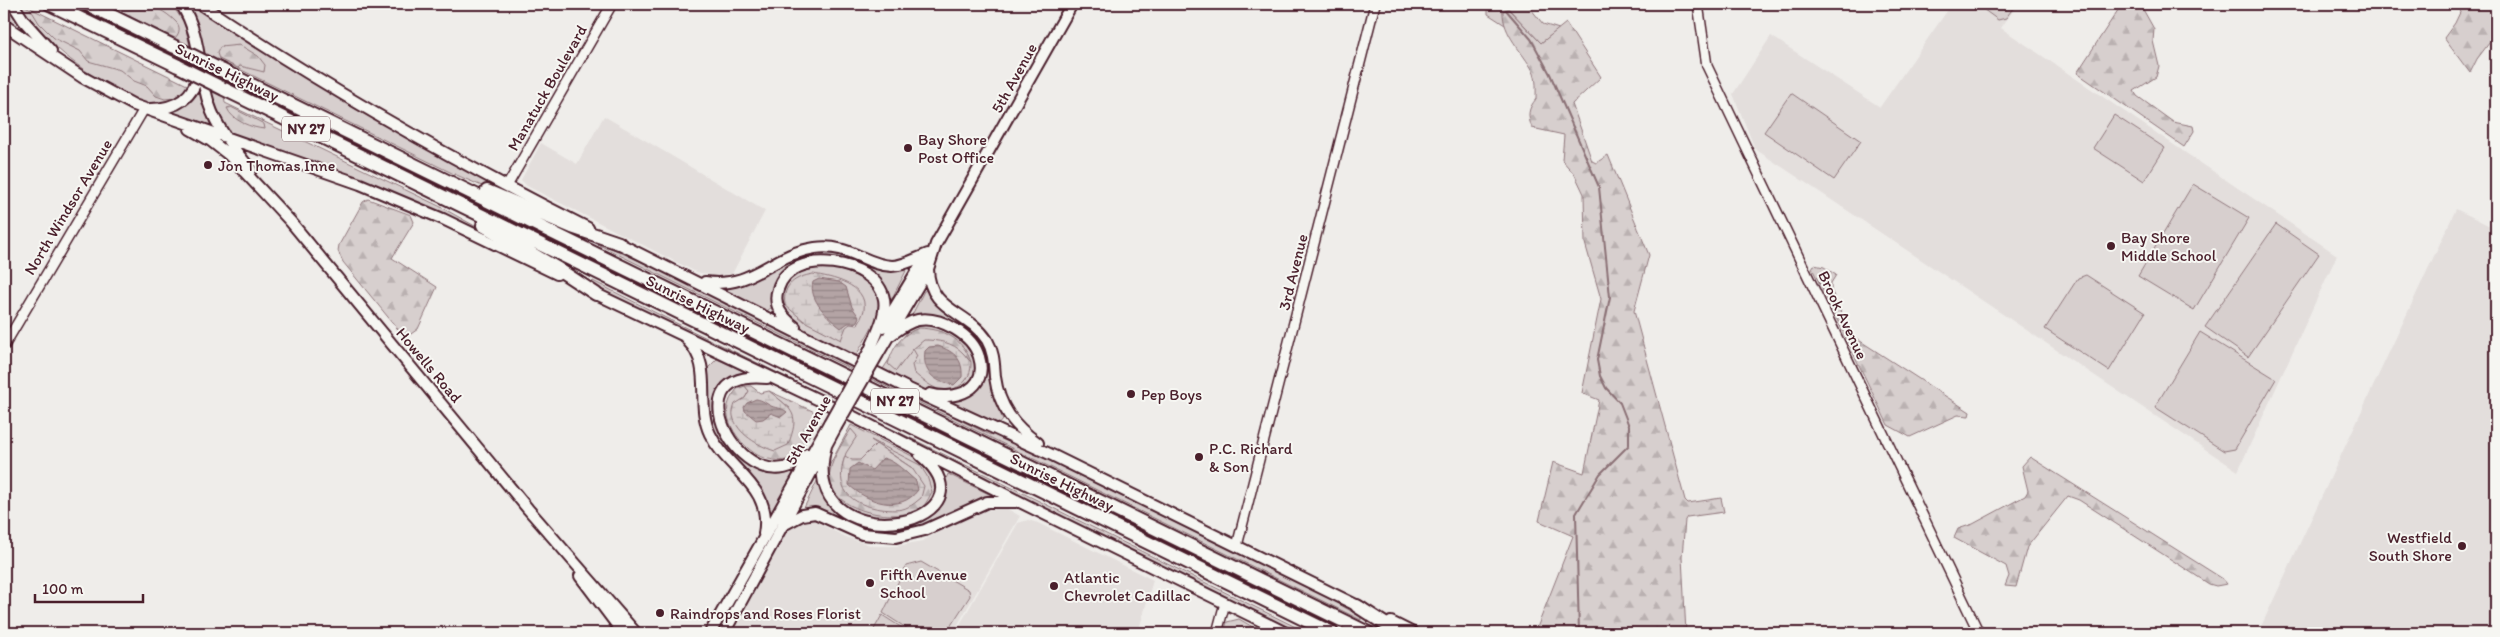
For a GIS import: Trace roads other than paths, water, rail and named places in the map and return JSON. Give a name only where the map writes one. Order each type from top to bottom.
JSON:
[{"type":"highway","name":"Sunrise Highway","points":[[50,4],[1332,633]]},
{"type":"highway","name":"Sunrise Highway","points":[[87,4],[1368,633]]},
{"type":"highway","points":[[422,168],[480,188],[572,227],[619,243]]},
{"type":"highway","points":[[388,169],[558,268],[596,294]]},
{"type":"highway","points":[[1358,606],[1399,633]]},
{"type":"main road","points":[[13,4],[31,29],[68,67]]},
{"type":"main road","name":"Howells Road","points":[[181,4],[195,32],[211,111],[225,135],[290,222],[636,633]]},
{"type":"main road","name":"Sunrise Highway","points":[[200,4],[375,113],[507,186],[910,389],[1054,456],[1413,633]]},
{"type":"main road","name":"5th Avenue","points":[[710,633],[833,425],[874,352],[919,264],[936,244],[1072,4]]},
{"type":"main road","points":[[4,25],[108,92],[144,109],[330,172],[398,199],[906,443],[1022,503],[1286,633]]},
{"type":"main road","points":[[144,109],[167,108],[184,100],[194,87],[201,66]]},
{"type":"main road","name":"Howells Road","points":[[167,117],[206,138],[222,150],[290,222]]},
{"type":"main road","name":"5th Avenue","points":[[874,352],[886,339],[928,269],[936,244]]},
{"type":"main road","points":[[696,281],[722,284],[735,282],[758,273],[790,254],[820,247],[846,250],[891,266],[928,254]]},
{"type":"main road","points":[[812,340],[780,312],[776,298],[780,283],[789,272],[803,265],[826,262],[841,264],[876,282],[883,294],[884,310],[874,352]]},
{"type":"main road","points":[[928,269],[929,284],[935,297],[973,325],[988,343],[994,357],[998,394],[1008,416],[1022,432],[1054,456]]},
{"type":"main road","points":[[886,339],[907,323],[929,320],[959,332],[973,345],[979,354],[981,369],[972,387],[964,394],[946,397],[910,389]]},
{"type":"main road","points":[[686,338],[702,360],[704,372],[702,403],[710,434],[724,455],[755,488],[764,506],[766,521],[763,541]]},
{"type":"main road","points":[[775,379],[746,377],[737,380],[726,388],[718,409],[727,436],[735,446],[753,460],[777,469],[795,466],[822,444]]},
{"type":"main road","points":[[822,444],[824,487],[832,499],[858,517],[872,522],[895,523],[909,521],[926,514],[935,505],[940,492],[940,478],[936,469],[906,443]]},
{"type":"main road","name":"5th Avenue","points":[[724,633],[785,524],[822,444]]},
{"type":"main road","points":[[785,524],[802,515],[816,513],[862,534],[896,537],[925,530],[986,502],[1022,503]]},
{"type":"main road","name":"Howells Road","points":[[544,526],[623,633]]},
{"type":"street","name":"Manatuck Boulevard","points":[[507,186],[612,4]]},
{"type":"street","name":"3rd Avenue","points":[[1238,546],[1375,4]]},
{"type":"street","name":"Brook Avenue","points":[[1698,4],[1707,66],[1979,633]]},
{"type":"street","name":"North Windsor Avenue","points":[[4,346],[144,109]]},
{"type":"street","points":[[1217,633],[1225,603]]},
{"type":"waterway","points":[[1506,10],[1531,39],[1550,74],[1599,187],[1610,297],[1597,360],[1600,376],[1606,388],[1620,403],[1629,426],[1629,445],[1600,474],[1576,514],[1579,633]]},
{"type":"place","name":"Bay Shore Post Office","points":[[908,148]]},
{"type":"place","name":"Jon Thomas Inne","points":[[208,165]]},
{"type":"place","name":"Bay Shore Middle School","points":[[2111,246]]},
{"type":"place","name":"Pep Boys","points":[[1131,394]]},
{"type":"place","name":"P.C. Richard & Son","points":[[1199,457]]},
{"type":"place","name":"Westfield South Shore","points":[[2462,546]]},
{"type":"place","name":"Fifth Avenue School","points":[[870,583]]},
{"type":"place","name":"Atlantic Chevrolet Cadillac","points":[[1054,586]]},
{"type":"place","name":"Raindrops and Roses Florist","points":[[660,613]]}]
